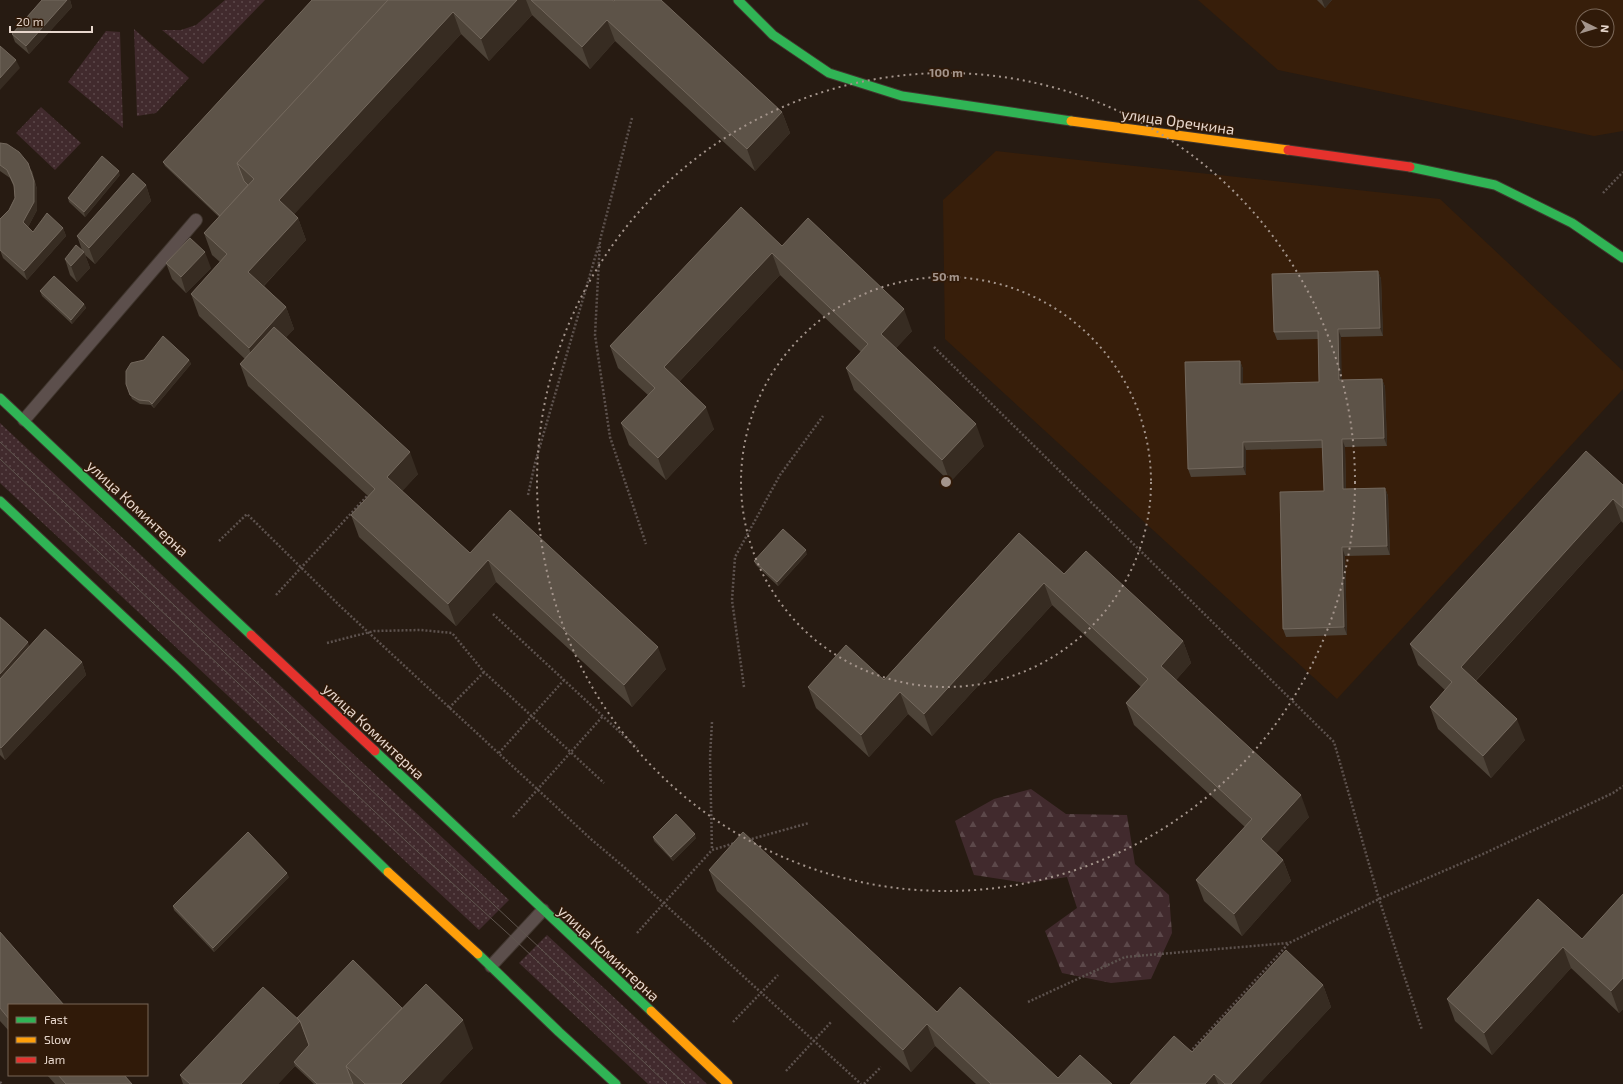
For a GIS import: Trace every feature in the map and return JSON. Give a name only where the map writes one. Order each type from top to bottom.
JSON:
[{"type":"street","name":"улица Оречкина","points":[[738,0],[773,35],[829,74],[902,96],[972,107],[1425,169],[1495,185],[1572,223],[1623,258]]},
{"type":"street","name":"улица Коминтерна","points":[[0,398],[728,1084]]},
{"type":"street","points":[[0,501],[180,670],[374,859],[491,966],[559,1032],[616,1084]]},
{"type":"lane","points":[[24,420],[196,220]]},
{"type":"lane","points":[[491,966],[542,910]]},
{"type":"path","points":[[528,495],[535,464],[600,240],[632,118]]},
{"type":"path","points":[[1603,193],[1623,172]]},
{"type":"path","points":[[600,240],[595,334],[610,437],[646,544]]},
{"type":"path","points":[[934,347],[1334,742],[1379,899],[1422,1030]]},
{"type":"path","points":[[744,687],[732,600],[735,557],[780,475],[824,416]]},
{"type":"path","points":[[276,594],[368,496]]},
{"type":"path","points":[[219,541],[247,514],[300,567],[449,708],[592,840],[863,1084],[881,1067]]},
{"type":"path","points":[[493,614],[637,748]]},
{"type":"path","points":[[327,642],[368,632],[421,630],[452,633],[484,672],[604,783]]},
{"type":"path","points":[[449,708],[484,672]]},
{"type":"path","points":[[499,753],[564,680]]},
{"type":"path","points":[[513,817],[603,716]]},
{"type":"path","points":[[712,722],[710,757],[712,850]]},
{"type":"path","points":[[1028,1002],[1124,957],[1289,943],[1379,899],[1483,854],[1613,793],[1623,786]]},
{"type":"path","points":[[638,932],[712,850],[809,823]]},
{"type":"path","points":[[1189,1053],[1289,943]]},
{"type":"path","points":[[733,1022],[778,975]]},
{"type":"path","points":[[786,1071],[832,1021]]},
{"type":"shaded area","points":[[1198,0],[1623,0],[1623,131],[1594,136],[1278,70]]},
{"type":"shaded area","points":[[996,151],[1440,199],[1623,371],[1623,389],[1337,699],[945,339],[943,200]]},
{"type":"green space","points":[[225,0],[265,0],[203,64],[162,30],[181,30],[196,25]]},
{"type":"green space","points":[[134,29],[189,78],[156,113],[137,116]]},
{"type":"green space","points":[[106,31],[120,32],[123,128],[68,82]]},
{"type":"green space","points":[[41,107],[81,143],[55,170],[16,133]]},
{"type":"green space","points":[[0,423],[509,900],[479,930],[0,483]]},
{"type":"green space","points":[[1031,789],[1066,814],[1127,815],[1135,864],[1169,895],[1172,933],[1151,979],[1111,983],[1062,973],[1045,931],[1077,908],[1067,877],[1027,883],[974,875],[955,821],[994,799]]},
{"type":"green space","points":[[547,935],[707,1084],[648,1084],[519,963]]},
{"type":"building","points":[[42,0],[67,0],[26,46],[12,34]]},
{"type":"building","points":[[312,0],[388,0],[237,163],[244,181],[248,185],[220,216],[163,162]]},
{"type":"building","points":[[388,0],[517,0],[481,39],[453,12],[279,200],[298,218],[248,272],[286,307],[249,348],[191,294],[227,254],[204,233],[254,179],[237,163]]},
{"type":"building","points":[[531,0],[661,0],[782,112],[747,149],[607,20],[582,47]]},
{"type":"building","points":[[0,46],[16,60],[0,78]]},
{"type":"building","points":[[0,143],[7,144],[19,152],[28,163],[34,181],[34,202],[23,222],[33,232],[47,213],[63,228],[24,271],[0,250],[0,219],[9,210],[15,198],[14,185],[7,170],[0,165]]},
{"type":"building","points":[[102,156],[119,171],[84,212],[68,198]]},
{"type":"building","points":[[133,173],[146,185],[89,248],[77,236]]},
{"type":"building","points":[[741,207],[782,246],[808,218],[904,309],[881,334],[976,424],[942,460],[846,368],[868,344],[772,253],[664,367],[706,407],[658,458],[621,423],[655,388],[610,346]]},
{"type":"building","points":[[190,238],[205,252],[181,277],[166,263]]},
{"type":"building","points":[[76,245],[84,252],[71,266],[65,259]]},
{"type":"building","points":[[1378,271],[1380,328],[1338,329],[1339,380],[1382,379],[1384,438],[1342,439],[1343,489],[1385,488],[1387,546],[1342,547],[1344,627],[1283,629],[1280,492],[1324,491],[1322,440],[1243,442],[1243,467],[1188,469],[1185,362],[1240,361],[1240,384],[1319,382],[1318,331],[1274,332],[1272,274]]},
{"type":"building","points":[[54,276],[84,304],[71,320],[40,291]]},
{"type":"building","points":[[274,327],[410,452],[387,477],[470,553],[510,510],[658,647],[624,685],[488,560],[448,604],[351,515],[375,489],[240,364]]},
{"type":"building","points":[[163,336],[189,360],[152,404],[149,401],[139,400],[130,395],[126,384],[126,371],[131,363],[144,360]]},
{"type":"building","points":[[1586,451],[1623,485],[1623,508],[1613,499],[1461,667],[1517,719],[1483,756],[1430,707],[1452,682],[1410,644]]},
{"type":"building","points":[[783,529],[806,550],[777,582],[754,561]]},
{"type":"building","points":[[1019,533],[1064,574],[1086,551],[1183,641],[1161,666],[1301,795],[1261,839],[1283,860],[1234,914],[1196,880],[1252,819],[1126,703],[1148,679],[1044,583],[924,714],[900,692],[861,735],[808,687],[846,645],[884,680]]},
{"type":"building","points":[[0,617],[28,642],[0,674]]},
{"type":"building","points":[[45,629],[82,662],[1,748],[0,679]]},
{"type":"building","points":[[676,814],[695,834],[671,857],[653,837]]},
{"type":"building","points":[[248,832],[287,873],[213,948],[173,906]]},
{"type":"building","points":[[743,832],[937,1012],[960,987],[1058,1078],[1080,1055],[1112,1084],[991,1084],[927,1024],[903,1050],[709,870]]},
{"type":"building","points":[[1623,894],[1623,978],[1611,991],[1563,947],[1484,1033],[1447,999],[1538,899],[1582,939]]},
{"type":"building","points":[[0,932],[63,1004],[8,1004],[8,1018],[0,1008]]},
{"type":"building","points":[[1286,950],[1323,985],[1231,1084],[1225,1084],[1214,1074],[1205,1084],[1130,1084],[1174,1036],[1192,1052]]},
{"type":"building","points":[[353,960],[402,1008],[346,1066],[353,1084],[317,1084],[294,1062],[309,1045],[300,1021],[297,1018]]},
{"type":"building","points":[[426,984],[463,1020],[401,1084],[365,1084],[346,1066]]},
{"type":"building","points":[[263,987],[300,1021],[241,1084],[190,1084],[180,1075]]},
{"type":"building","points":[[59,1076],[125,1076],[132,1084],[66,1084]]},
{"type":"tram line","points":[[0,442],[685,1084]]},
{"type":"tram line","points":[[0,459],[667,1084]]},
{"type":"traffic: fast","points":[[738,0],[773,35],[829,73],[902,96],[1071,121]]},
{"type":"traffic: fast","points":[[1410,167],[1495,185],[1572,223],[1623,258]]},
{"type":"traffic: fast","points":[[0,398],[251,635]]},
{"type":"traffic: fast","points":[[0,501],[180,670],[388,872]]},
{"type":"traffic: fast","points":[[375,751],[651,1011]]},
{"type":"traffic: fast","points":[[478,954],[559,1032],[616,1084]]},
{"type":"traffic: slow","points":[[1071,121],[1288,150]]},
{"type":"traffic: slow","points":[[388,872],[478,954]]},
{"type":"traffic: slow","points":[[651,1011],[728,1084]]},
{"type":"traffic: jam","points":[[1288,150],[1410,167]]},
{"type":"traffic: jam","points":[[251,635],[375,751]]}]
